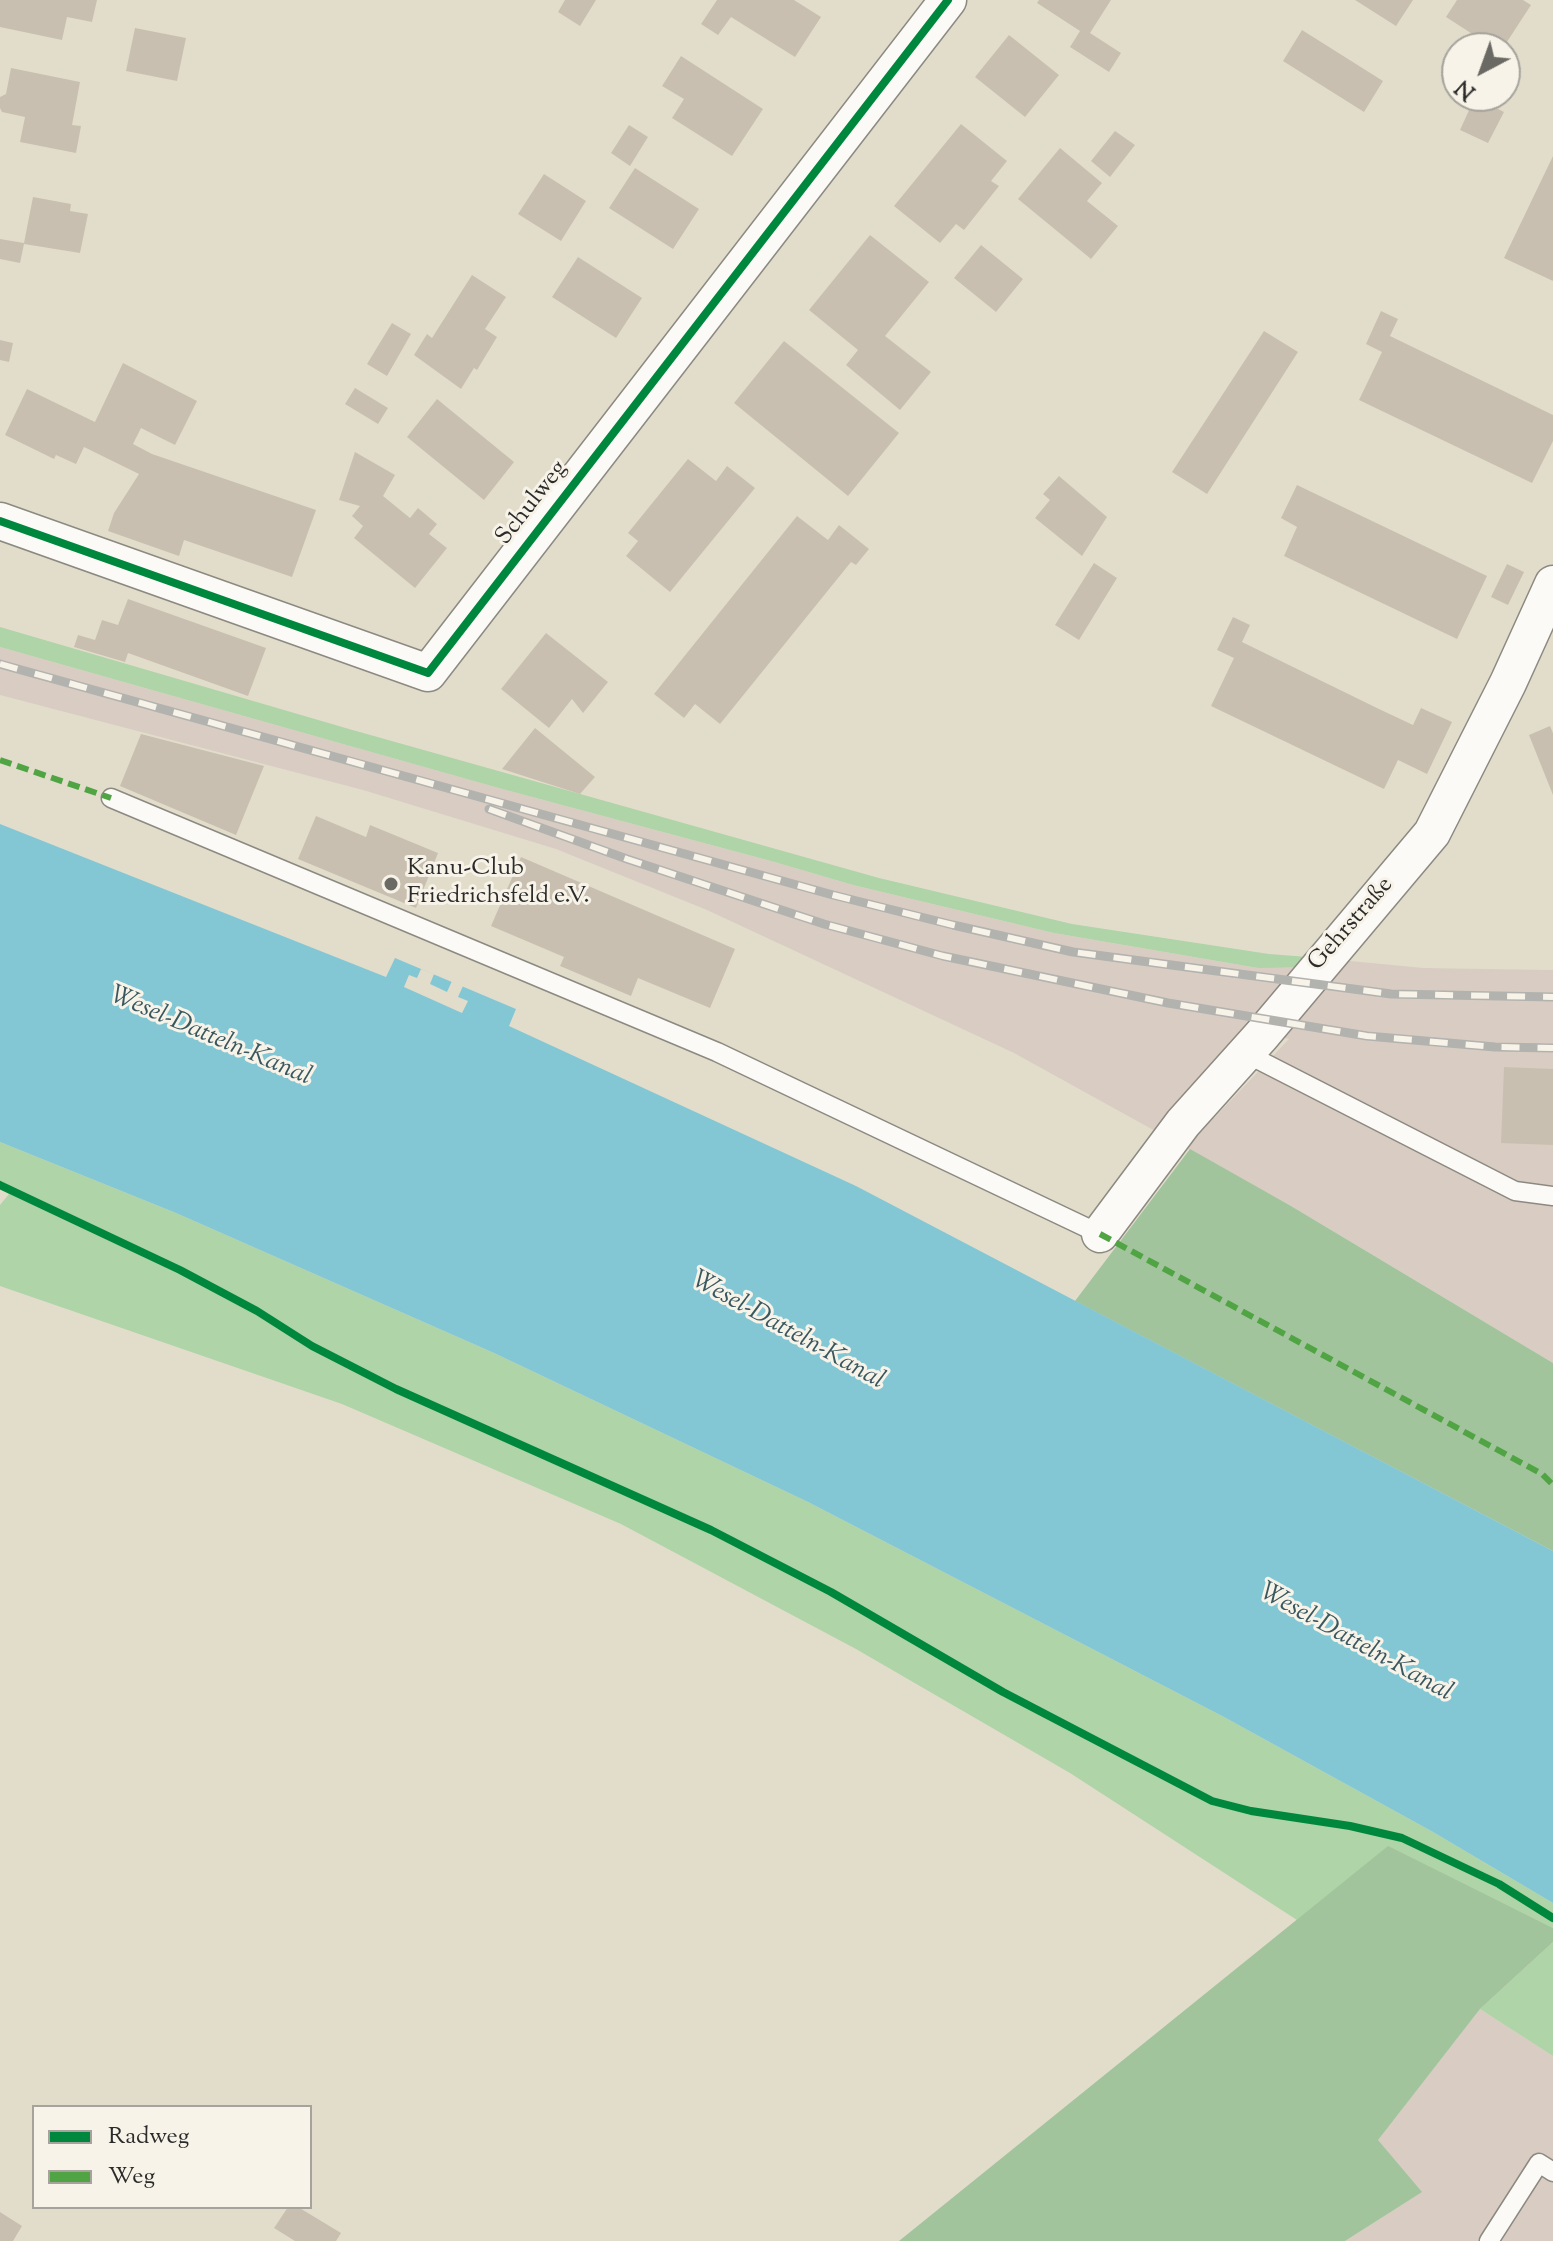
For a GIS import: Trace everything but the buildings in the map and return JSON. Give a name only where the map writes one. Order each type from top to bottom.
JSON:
[{"type":"street","name":"Schulweg","points":[[0,521],[428,673],[948,0]]},
{"type":"street","name":"Gehrstraße","points":[[1100,1234],[1183,1123],[1432,833],[1508,683],[1553,584]]},
{"type":"lane","points":[[111,798],[717,1052],[1100,1234]]},
{"type":"lane","points":[[1245,1053],[1515,1191],[1553,1196]]},
{"type":"lane","points":[[1489,2241],[1539,2163],[1553,2172]]},
{"type":"shaded area","points":[[0,647],[853,885],[1054,933],[1258,968],[1308,957],[1424,968],[1553,970],[1553,1363],[1291,1206],[1014,1053],[707,910],[556,849],[363,790],[0,695]],"holes":[[[1251,1030],[1289,1039],[1214,1118],[1185,1104]]]},
{"type":"shaded area","points":[[1480,2009],[1553,2056],[1553,2241],[1345,2241],[1421,2192],[1377,2140]]},
{"type":"green space","points":[[0,627],[879,878],[1072,924],[1269,954],[1308,957],[1301,967],[1258,968],[1054,933],[853,885],[0,647]]},
{"type":"green space","points":[[0,1142],[176,1213],[494,1353],[808,1502],[1224,1717],[1433,1832],[1553,1903],[1553,1928],[1388,1847],[1297,1920],[1070,1773],[856,1649],[621,1524],[342,1404],[0,1286],[0,1205],[9,1194],[0,1189]]},
{"type":"green space","points":[[1190,1149],[1553,1363],[1553,1551],[1075,1301]]},
{"type":"green space","points":[[1388,1846],[1553,1928],[1553,1942],[1480,2009],[1378,2140],[1422,2192],[1345,2241],[899,2241]]},
{"type":"green space","points":[[1553,1942],[1553,2056],[1480,2009]]},
{"type":"water","name":"Wesel-Datteln-Kanal","points":[[0,824],[386,977],[395,958],[516,1009],[509,1026],[856,1186],[1553,1551],[1553,1903],[1433,1832],[1224,1717],[808,1502],[494,1353],[176,1213],[0,1142]]},
{"type":"pier","points":[[421,969],[434,974],[430,984],[447,992],[452,981],[463,986],[458,997],[468,1001],[462,1013],[404,987],[409,975],[417,978]]},
{"type":"railway","points":[[0,664],[833,895],[1073,952],[1391,994],[1553,997]]},
{"type":"railway","points":[[489,809],[627,859],[824,924],[943,956],[1168,1003],[1367,1036],[1495,1047],[1553,1048]]},
{"type":"marked path","points":[[0,760],[111,798]]},
{"type":"marked path","points":[[1100,1234],[1542,1474],[1553,1485]]},
{"type":"cycle path","points":[[0,521],[428,673],[948,0]]},
{"type":"cycle path","points":[[0,1185],[180,1270],[257,1311],[312,1346],[396,1389],[711,1530],[831,1592],[1003,1692],[1212,1801],[1402,1838],[1499,1884],[1553,1918]]},
{"type":"place","name":"Kanu-Club Friedrichsfeld e.V.","points":[[391,884]]}]
